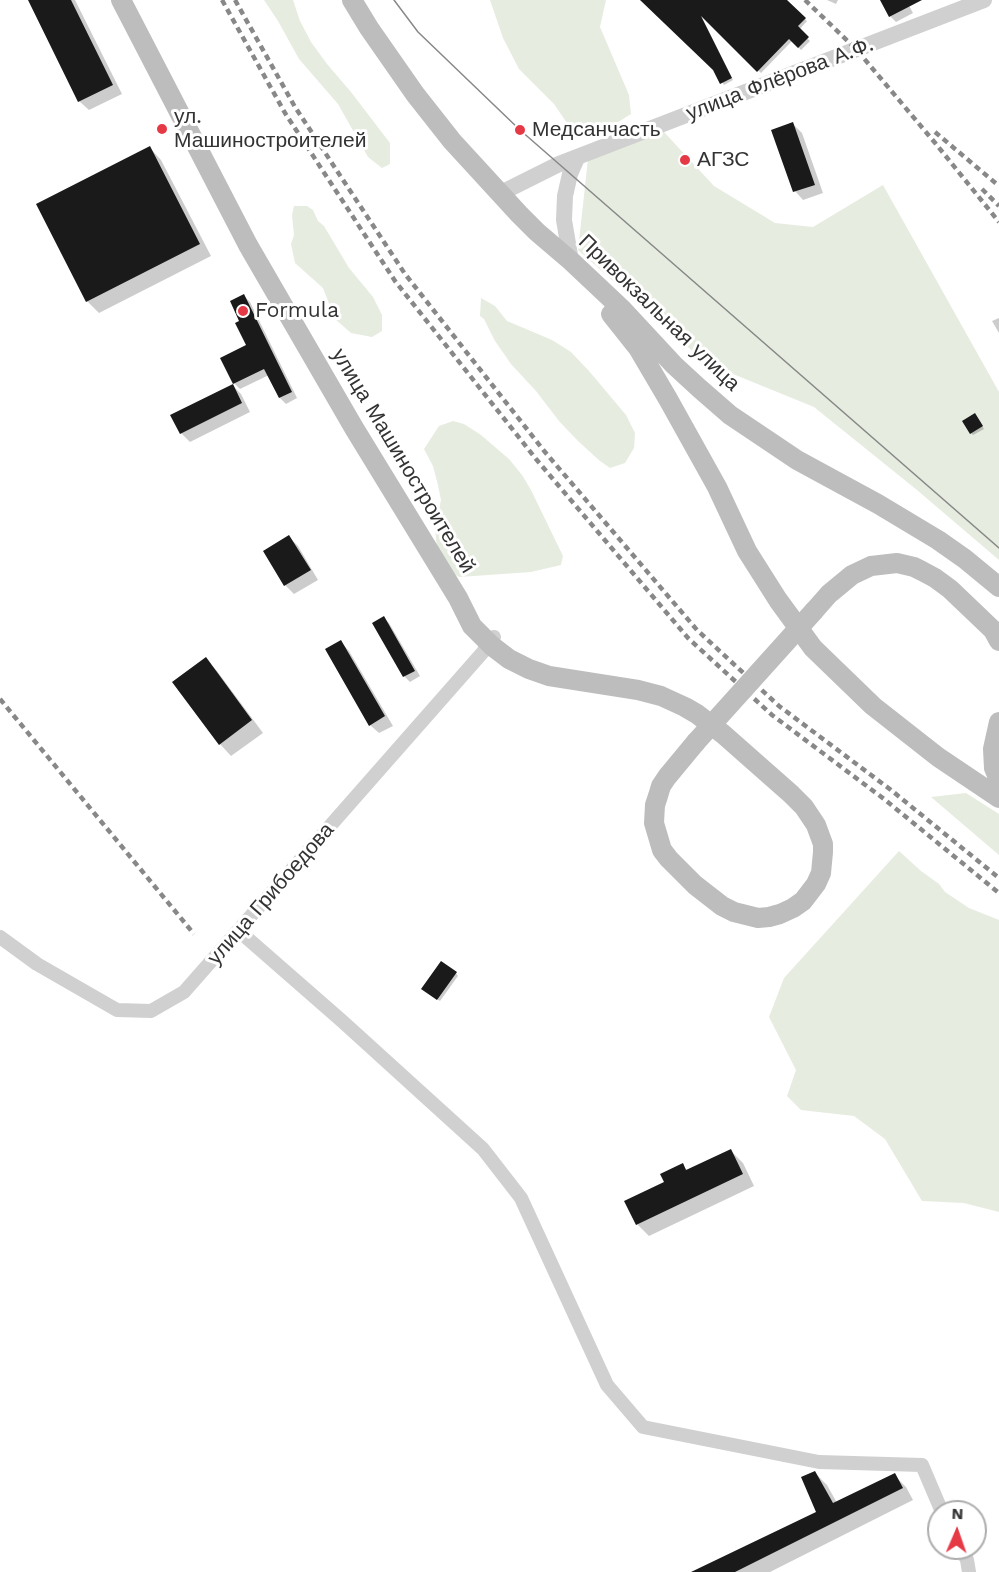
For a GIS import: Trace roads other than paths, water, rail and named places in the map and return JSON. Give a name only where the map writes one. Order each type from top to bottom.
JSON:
[{"type":"main road","name":"улица Машиностроителей","points":[[121,0],[275,292],[354,428],[458,598],[492,640],[532,661],[551,667],[640,681],[689,699],[702,707],[729,727],[811,801],[824,821],[831,843],[829,876],[824,888],[808,908],[798,916],[783,922],[771,926],[758,926],[731,921],[717,914],[689,891],[654,854],[645,824],[646,804],[653,782],[670,758],[693,739],[810,608]]},
{"type":"main road","name":"Привокзальная улица","points":[[352,0],[415,94],[452,141],[537,232],[622,309],[674,365],[730,415],[797,460],[938,540],[999,587]]},
{"type":"main road","points":[[537,232],[613,316],[638,348],[717,487],[747,551],[778,600],[813,648],[881,713],[938,757],[999,798]]},
{"type":"main road","points":[[810,608],[823,588],[847,567],[869,557],[898,554],[917,559],[939,570],[999,621]]},
{"type":"main road","points":[[810,608],[852,574],[871,566],[897,563],[914,567],[950,589],[993,630],[999,641]]},
{"type":"main road","points":[[999,722],[993,749],[994,768],[999,780]]},
{"type":"street","name":"улица Флёрова А.Ф.","points":[[500,194],[559,164],[984,0]]},
{"type":"street","points":[[571,261],[564,220],[570,174],[577,158]]},
{"type":"street","name":"улица Грибоедова","points":[[0,937],[37,964],[117,1010],[151,1011],[184,992],[492,640]]},
{"type":"street","points":[[238,931],[342,1021],[483,1149],[521,1198],[607,1385],[643,1427],[819,1462],[922,1466],[937,1500]]},
{"type":"tram line","points":[[394,0],[418,32],[520,130],[999,548]]},
{"type":"railway","points":[[222,0],[285,113],[395,281],[536,459],[688,638],[772,715],[884,799],[999,893]]},
{"type":"railway","points":[[235,0],[295,107],[405,274],[545,452],[697,630],[779,706],[891,790],[999,878]]},
{"type":"railway","points":[[805,0],[856,49],[999,222]]},
{"type":"railway","points":[[935,132],[999,186]]},
{"type":"railway","points":[[982,189],[999,206]]},
{"type":"railway","points":[[0,699],[194,934]]},
{"type":"place","name":"ул. Машиностроителей","points":[[162,129]]},
{"type":"place","name":"Медсанчасть","points":[[520,130]]},
{"type":"place","name":"АГЗС","points":[[685,160]]},
{"type":"place","name":"Formula","points":[[243,311]]}]
